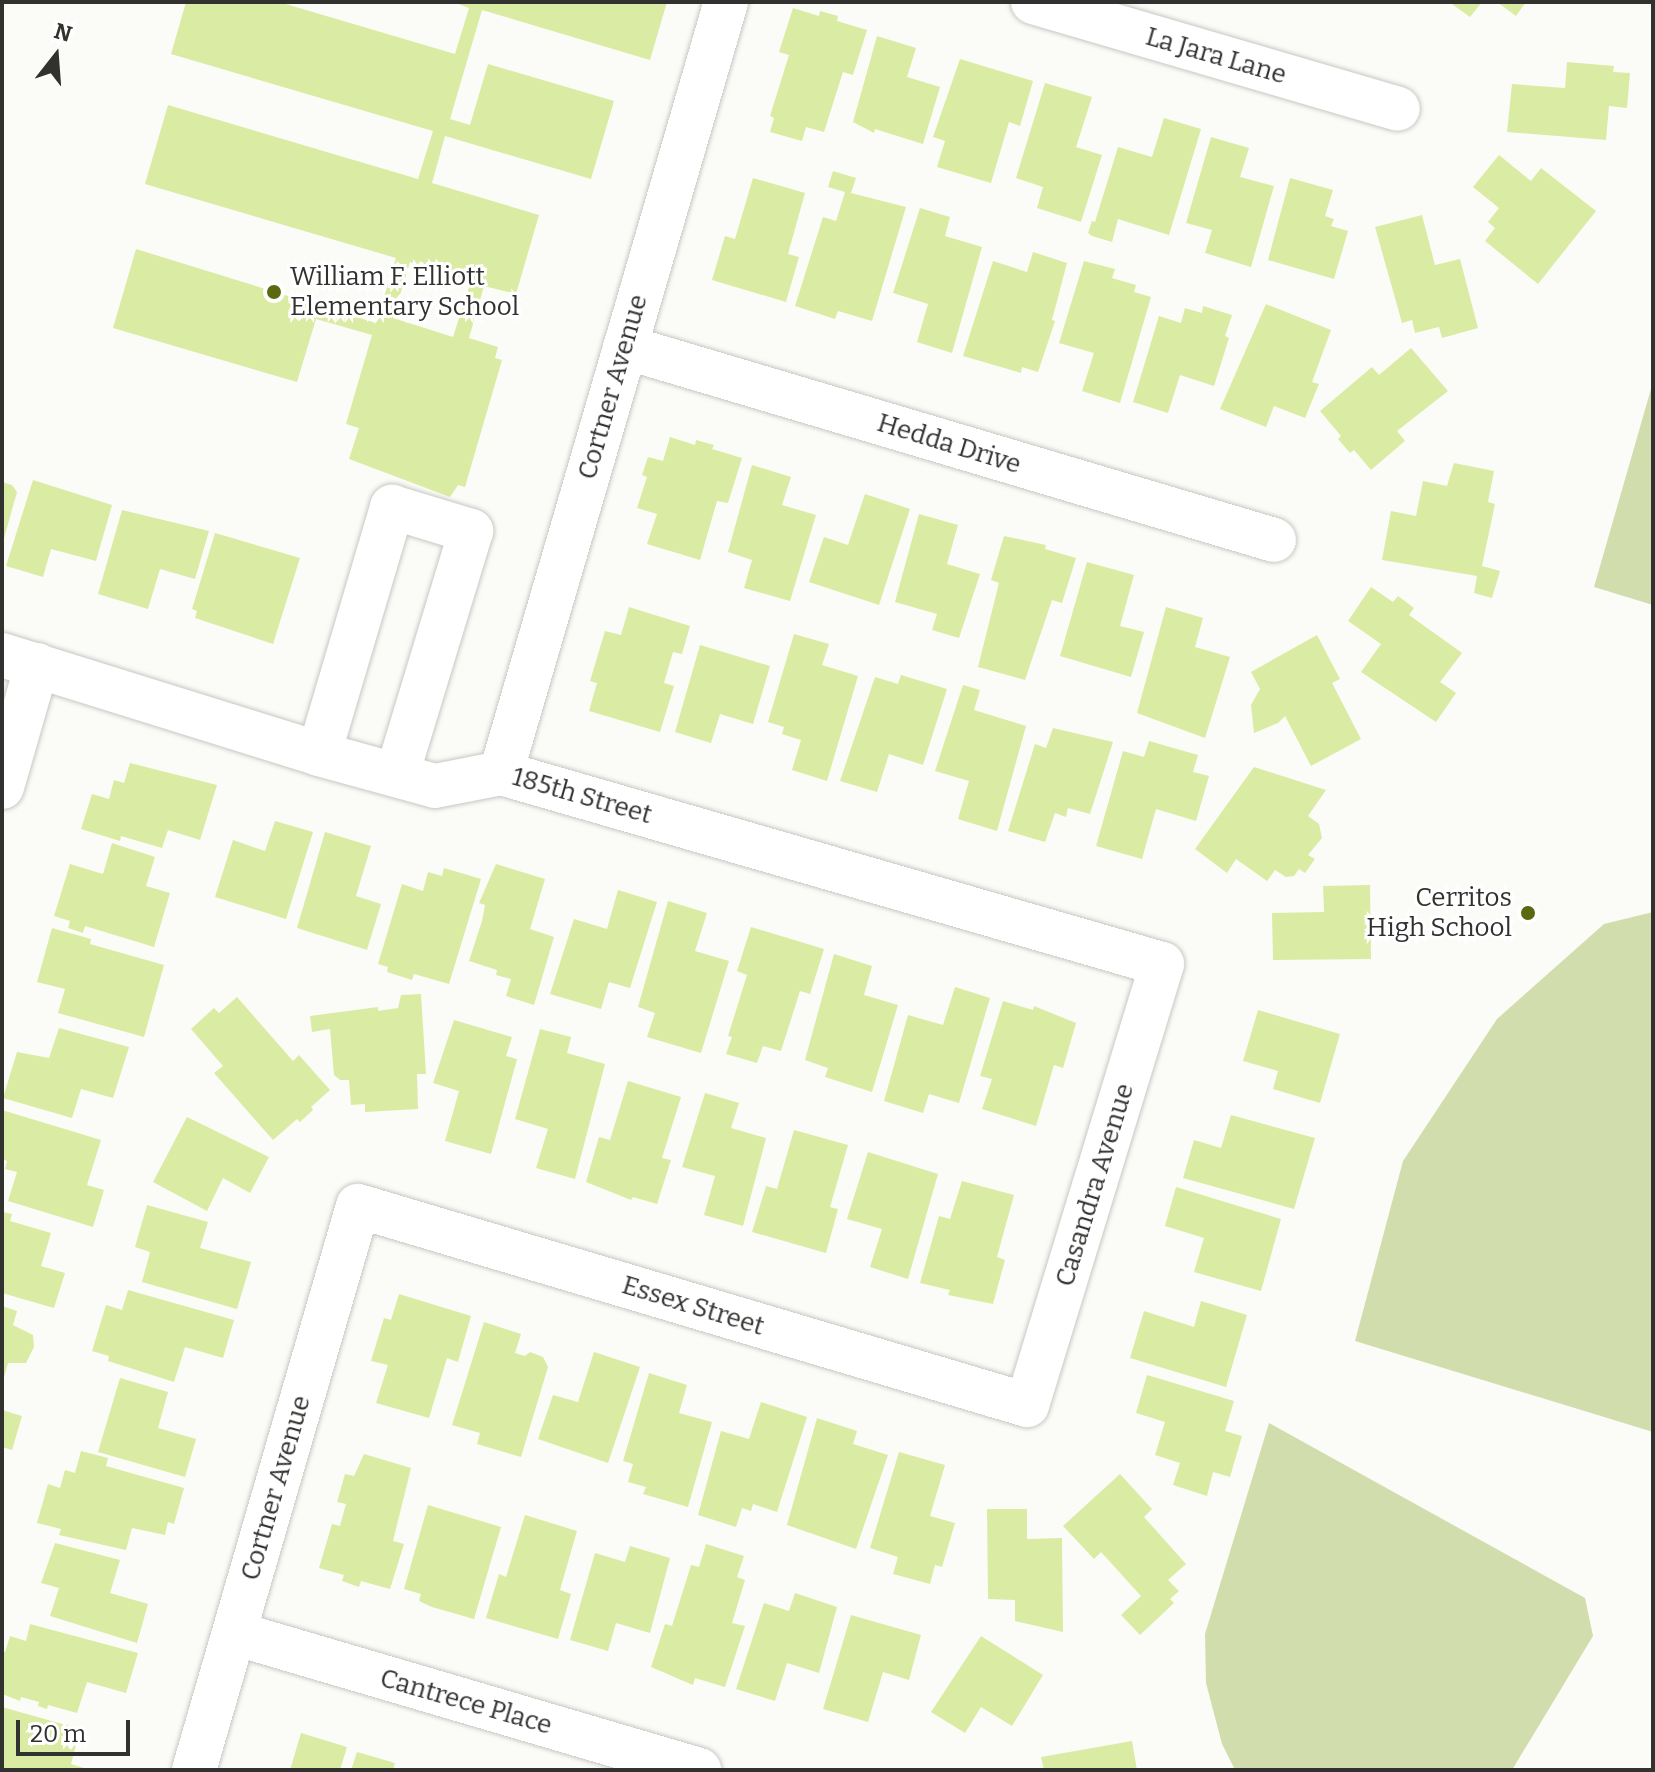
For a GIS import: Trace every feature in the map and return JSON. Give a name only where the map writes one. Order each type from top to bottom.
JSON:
[{"type":"street","name":"Cortner Avenue","points":[[501,773],[726,2]]},
{"type":"street","name":"La Jara Lane","points":[[1033,2],[1398,109]]},
{"type":"street","name":"Hedda Drive","points":[[625,347],[1274,540]]},
{"type":"street","points":[[319,754],[392,507],[471,531],[397,775]]},
{"type":"street","name":"185th Street","points":[[20,660],[319,754],[435,786],[501,773],[1162,964]]},
{"type":"street","points":[[2,787],[20,660]]},
{"type":"street","name":"Casandra Avenue","points":[[1027,1405],[1162,964]]},
{"type":"street","name":"Cortner Avenue","points":[[194,1770],[358,1206]]},
{"type":"street","name":"Essex Street","points":[[358,1206],[1027,1405]]},
{"type":"street","name":"Cantrece Place","points":[[234,1633],[699,1770]]},
{"type":"green space","points":[[1653,382],[1653,605],[1594,587]]},
{"type":"green space","points":[[1653,912],[1653,1432],[1355,1341],[1403,1161],[1497,1019],[1604,924]]},
{"type":"green space","points":[[1269,1423],[1585,1598],[1593,1636],[1512,1770],[1235,1770],[1222,1744],[1206,1683],[1205,1634]]},
{"type":"building","points":[[186,2],[279,2],[455,54],[469,8],[453,2],[667,2],[650,60],[482,10],[450,119],[470,125],[488,64],[614,101],[591,179],[445,136],[432,183],[539,215],[516,294],[484,286],[469,338],[498,347],[495,358],[502,360],[465,487],[458,485],[450,497],[349,459],[359,428],[346,424],[372,335],[316,319],[297,382],[113,328],[136,249],[376,323],[396,258],[145,184],[168,105],[418,179],[433,131],[171,54]],"holes":[[[410,262],[471,281],[453,337],[393,318]]]},
{"type":"building","points":[[1449,2],[1482,2],[1470,17]]},
{"type":"building","points":[[1497,2],[1526,2],[1516,16]]},
{"type":"building","points":[[793,8],[819,16],[820,11],[838,16],[837,21],[867,30],[853,75],[843,72],[824,132],[806,127],[802,141],[770,132],[774,118],[770,116],[789,55],[779,52]]},
{"type":"building","points":[[877,36],[916,48],[907,77],[940,87],[923,144],[875,129],[874,133],[853,122]]},
{"type":"building","points":[[960,59],[1033,81],[1020,126],[1009,122],[991,183],[937,167],[945,141],[933,137]]},
{"type":"building","points":[[1567,62],[1614,66],[1613,72],[1630,73],[1627,108],[1609,106],[1606,140],[1507,132],[1512,84],[1565,88]]},
{"type":"building","points":[[1045,83],[1092,97],[1076,147],[1102,155],[1081,222],[1037,208],[1043,187],[1016,178]]},
{"type":"building","points":[[1164,118],[1201,129],[1169,235],[1118,219],[1112,242],[1092,236],[1088,233],[1092,221],[1095,222],[1118,147],[1152,157]]},
{"type":"building","points":[[1211,137],[1249,148],[1240,177],[1274,186],[1251,267],[1205,253],[1212,230],[1186,223]]},
{"type":"building","points":[[1499,155],[1531,181],[1541,168],[1596,211],[1538,284],[1485,241],[1495,228],[1488,222],[1499,208],[1473,187]]},
{"type":"building","points":[[833,171],[856,178],[851,193],[906,207],[872,321],[838,311],[835,319],[795,306],[823,217],[836,221],[845,192],[828,187]]},
{"type":"building","points":[[753,178],[805,193],[788,254],[799,257],[786,302],[712,280],[725,236],[735,239]]},
{"type":"building","points":[[1290,178],[1333,190],[1325,216],[1334,219],[1331,226],[1348,231],[1334,279],[1268,260]]},
{"type":"building","points":[[920,208],[950,217],[945,236],[982,247],[952,353],[917,342],[928,304],[893,293]]},
{"type":"building","points":[[1422,215],[1435,265],[1460,259],[1478,328],[1442,338],[1439,327],[1415,333],[1412,320],[1402,323],[1375,227]]},
{"type":"building","points":[[1033,252],[1067,263],[1052,320],[1055,321],[1038,372],[1022,367],[1021,373],[963,356],[993,261],[1027,272]]},
{"type":"building","points":[[1084,261],[1115,269],[1112,278],[1136,285],[1134,292],[1151,297],[1120,403],[1082,391],[1094,353],[1059,343]]},
{"type":"building","points":[[1266,304],[1331,330],[1312,382],[1319,384],[1305,418],[1274,406],[1266,427],[1220,409]]},
{"type":"building","points":[[1203,306],[1232,315],[1225,336],[1229,338],[1214,386],[1180,375],[1168,413],[1133,402],[1159,316],[1181,323],[1185,308],[1202,313]]},
{"type":"building","points":[[1411,348],[1448,391],[1397,431],[1405,441],[1371,470],[1354,450],[1350,453],[1338,439],[1341,436],[1320,411],[1372,367],[1379,375]]},
{"type":"building","points":[[670,437],[695,445],[696,440],[714,445],[712,449],[742,458],[728,503],[717,501],[700,560],[647,544],[657,514],[637,508],[647,477],[642,475],[648,457],[663,461]]},
{"type":"building","points":[[1454,463],[1494,471],[1488,502],[1495,504],[1482,566],[1500,571],[1492,598],[1474,593],[1477,576],[1382,560],[1391,511],[1416,516],[1423,481],[1447,486]]},
{"type":"building","points":[[752,465],[791,477],[782,505],[816,515],[790,601],[744,588],[752,560],[728,552]]},
{"type":"building","points":[[33,480],[112,505],[96,561],[51,549],[43,577],[6,566]]},
{"type":"building","points":[[2,482],[12,485],[17,492],[3,542]]},
{"type":"building","points":[[865,494],[910,509],[879,605],[809,582],[824,537],[848,545]]},
{"type":"building","points":[[122,510],[209,531],[195,579],[160,569],[148,609],[98,594]]},
{"type":"building","points":[[919,514],[958,525],[947,564],[980,574],[959,638],[932,630],[937,614],[895,602]]},
{"type":"building","points":[[215,533],[300,558],[273,644],[195,618],[197,611],[192,609]]},
{"type":"building","points":[[1004,536],[1046,545],[1045,549],[1076,558],[1062,603],[1052,600],[1025,680],[978,667],[999,583],[991,580]]},
{"type":"building","points":[[1087,562],[1134,575],[1120,626],[1144,632],[1131,677],[1060,656]]},
{"type":"building","points":[[1371,587],[1393,602],[1398,596],[1414,608],[1409,615],[1462,653],[1440,682],[1456,693],[1436,722],[1361,672],[1381,644],[1348,621]]},
{"type":"building","points":[[629,607],[690,626],[682,654],[673,652],[664,683],[674,686],[660,732],[589,711],[597,683],[590,681],[605,631],[621,635]]},
{"type":"building","points":[[1166,607],[1203,618],[1195,647],[1230,657],[1205,738],[1137,713]]},
{"type":"building","points":[[794,634],[829,644],[822,665],[858,676],[827,781],[792,770],[801,740],[782,734],[784,727],[768,722]]},
{"type":"building","points":[[1317,635],[1340,679],[1332,683],[1361,739],[1311,766],[1285,716],[1278,723],[1254,733],[1251,705],[1260,689],[1251,672]]},
{"type":"building","points":[[700,645],[770,666],[753,724],[720,714],[711,743],[675,732]]},
{"type":"building","points":[[901,675],[947,689],[923,765],[889,754],[877,792],[840,781],[875,677],[898,684]]},
{"type":"building","points":[[963,685],[980,690],[974,710],[1026,726],[997,831],[958,819],[969,781],[935,771]]},
{"type":"building","points":[[1053,728],[1113,742],[1090,814],[1068,808],[1066,817],[1055,813],[1045,842],[1008,831],[1035,744],[1046,748]]},
{"type":"building","points":[[1149,741],[1198,755],[1193,772],[1209,776],[1196,821],[1156,809],[1142,859],[1096,846],[1123,751],[1144,757]]},
{"type":"building","points":[[130,763],[217,785],[200,840],[168,830],[162,848],[121,836],[120,841],[81,829],[92,794],[109,799],[114,780],[124,783]]},
{"type":"building","points":[[1254,767],[1326,790],[1308,816],[1319,824],[1322,838],[1308,855],[1315,859],[1305,873],[1299,869],[1294,876],[1286,877],[1275,870],[1267,881],[1236,859],[1227,873],[1195,849]]},
{"type":"building","points":[[275,821],[313,832],[286,919],[215,897],[233,840],[265,851]]},
{"type":"building","points":[[325,832],[371,846],[356,896],[381,904],[367,950],[297,928]]},
{"type":"building","points":[[112,843],[155,857],[146,886],[170,893],[154,947],[85,926],[83,933],[68,928],[70,921],[54,916],[70,864],[103,874]]},
{"type":"building","points":[[496,864],[545,879],[530,929],[554,937],[534,1005],[506,996],[511,979],[496,975],[497,970],[469,961],[485,905],[479,903]]},
{"type":"building","points":[[444,868],[481,879],[449,984],[414,974],[412,980],[387,972],[388,967],[378,964],[402,884],[423,891],[428,872],[442,876]]},
{"type":"building","points":[[1370,885],[1371,959],[1273,960],[1272,913],[1324,912],[1323,886]]},
{"type":"building","points":[[618,890],[657,902],[630,988],[609,982],[601,1009],[550,994],[574,919],[607,929]]},
{"type":"building","points":[[668,901],[707,913],[695,951],[729,961],[701,1053],[647,1037],[655,1013],[638,1007]]},
{"type":"building","points":[[751,927],[824,949],[810,994],[800,991],[781,1051],[763,1046],[757,1063],[726,1054],[732,1037],[728,1036],[747,975],[737,971]]},
{"type":"building","points":[[52,928],[91,939],[90,944],[164,965],[144,1037],[58,1013],[65,989],[37,982]]},
{"type":"building","points":[[834,954],[872,966],[864,995],[898,1005],[872,1092],[825,1077],[828,1068],[805,1060]]},
{"type":"building","points":[[955,987],[990,998],[959,1103],[929,1094],[923,1113],[884,1101],[908,1015],[943,1025]]},
{"type":"building","points":[[421,994],[426,1074],[417,1074],[418,1109],[365,1112],[365,1104],[351,1105],[349,1080],[340,1080],[334,1075],[330,1029],[312,1032],[310,1016],[378,1007],[378,1011],[398,1008],[401,995]]},
{"type":"building","points":[[237,997],[293,1061],[299,1055],[330,1090],[300,1122],[297,1119],[273,1140],[214,1073],[223,1066],[191,1029],[214,1008],[219,1013]]},
{"type":"building","points":[[1003,1001],[1033,1010],[1034,1006],[1076,1023],[1063,1068],[1054,1065],[1036,1126],[982,1109],[992,1079],[980,1076]]},
{"type":"building","points":[[1258,1010],[1340,1034],[1320,1103],[1273,1089],[1278,1071],[1243,1061]]},
{"type":"building","points":[[454,1020],[512,1037],[506,1056],[517,1059],[491,1154],[445,1141],[459,1091],[433,1083]]},
{"type":"building","points":[[59,1028],[129,1047],[113,1098],[81,1089],[72,1118],[3,1098],[17,1052],[49,1058]]},
{"type":"building","points":[[540,1029],[571,1037],[567,1053],[605,1064],[575,1179],[536,1168],[548,1129],[515,1119]]},
{"type":"building","points":[[628,1081],[681,1097],[662,1158],[671,1160],[657,1204],[633,1197],[631,1200],[586,1182],[599,1137],[610,1140]]},
{"type":"building","points":[[705,1093],[739,1103],[731,1128],[766,1138],[743,1226],[704,1215],[715,1176],[682,1167]]},
{"type":"building","points":[[2,1110],[101,1140],[87,1185],[104,1190],[93,1227],[8,1201],[17,1172],[5,1169],[7,1161],[2,1159]]},
{"type":"building","points":[[1231,1115],[1315,1138],[1294,1209],[1183,1178],[1194,1140],[1221,1148]]},
{"type":"building","points":[[187,1117],[269,1157],[250,1193],[223,1178],[207,1211],[153,1182]]},
{"type":"building","points":[[794,1130],[848,1145],[830,1207],[838,1209],[826,1253],[752,1232],[766,1186],[777,1189]]},
{"type":"building","points":[[868,1152],[938,1174],[908,1279],[870,1267],[882,1229],[847,1219]]},
{"type":"building","points":[[962,1181],[1014,1195],[997,1257],[1005,1260],[993,1304],[948,1295],[950,1290],[920,1283],[939,1216],[950,1219]]},
{"type":"building","points":[[1176,1187],[1281,1219],[1261,1291],[1194,1272],[1204,1238],[1165,1226]]},
{"type":"building","points":[[147,1205],[208,1222],[200,1248],[251,1262],[237,1309],[142,1282],[150,1252],[135,1247]]},
{"type":"building","points":[[2,1212],[12,1214],[10,1221],[51,1233],[41,1266],[65,1273],[54,1308],[2,1293]]},
{"type":"building","points":[[128,1290],[234,1320],[223,1358],[185,1347],[174,1382],[108,1361],[109,1356],[92,1351],[106,1305],[122,1310]]},
{"type":"building","points":[[399,1294],[471,1316],[458,1362],[447,1358],[429,1418],[376,1403],[388,1365],[371,1361],[384,1318],[391,1320]]},
{"type":"building","points":[[1201,1301],[1247,1315],[1226,1387],[1130,1358],[1144,1311],[1194,1327]]},
{"type":"building","points":[[2,1306],[17,1311],[13,1325],[33,1335],[34,1347],[26,1363],[8,1363],[3,1381]]},
{"type":"building","points":[[484,1322],[521,1334],[515,1353],[525,1356],[530,1352],[543,1357],[548,1367],[521,1457],[477,1444],[480,1433],[452,1425]]},
{"type":"building","points":[[594,1352],[640,1367],[608,1463],[538,1439],[553,1395],[578,1402]]},
{"type":"building","points":[[649,1373],[687,1385],[679,1413],[712,1422],[688,1507],[643,1494],[646,1487],[628,1482],[633,1464],[623,1461]]},
{"type":"building","points":[[1147,1375],[1234,1401],[1225,1431],[1242,1436],[1230,1477],[1213,1472],[1207,1496],[1173,1485],[1180,1463],[1155,1455],[1165,1422],[1136,1413]]},
{"type":"building","points":[[120,1378],[168,1392],[158,1428],[196,1439],[185,1477],[98,1452]]},
{"type":"building","points":[[761,1402],[807,1417],[777,1512],[753,1504],[751,1511],[742,1508],[736,1527],[698,1515],[721,1431],[749,1439]]},
{"type":"building","points":[[2,1410],[22,1416],[12,1450],[2,1447]]},
{"type":"building","points":[[817,1418],[857,1431],[853,1444],[888,1455],[856,1549],[787,1525]]},
{"type":"building","points":[[81,1451],[108,1458],[106,1466],[184,1488],[174,1524],[168,1522],[165,1535],[132,1528],[126,1550],[59,1535],[61,1529],[37,1523],[48,1484],[60,1488],[65,1470],[75,1473]]},
{"type":"building","points":[[899,1452],[945,1465],[930,1516],[955,1523],[942,1567],[935,1565],[930,1584],[893,1574],[898,1557],[870,1548]]},
{"type":"building","points":[[364,1454],[411,1468],[393,1541],[404,1544],[390,1589],[361,1581],[359,1587],[342,1581],[344,1575],[319,1568],[332,1524],[340,1526],[346,1504],[337,1502],[345,1474],[354,1476]]},
{"type":"building","points":[[1120,1474],[1152,1509],[1144,1517],[1186,1564],[1168,1580],[1179,1591],[1170,1599],[1174,1603],[1140,1635],[1121,1615],[1141,1596],[1101,1552],[1094,1559],[1063,1526]]},
{"type":"building","points":[[428,1505],[501,1527],[474,1619],[432,1607],[419,1601],[421,1594],[404,1589]]},
{"type":"building","points":[[987,1509],[1027,1509],[1027,1539],[1062,1538],[1063,1632],[1015,1621],[1015,1600],[988,1599]]},
{"type":"building","points":[[525,1515],[577,1531],[560,1590],[571,1594],[558,1639],[486,1618],[499,1574],[506,1577]]},
{"type":"building","points":[[55,1543],[120,1560],[110,1593],[148,1604],[137,1643],[50,1616],[59,1588],[41,1583]]},
{"type":"building","points":[[706,1544],[744,1556],[737,1577],[745,1580],[732,1623],[745,1626],[725,1687],[695,1678],[693,1685],[651,1667],[665,1624],[672,1626],[691,1565],[699,1567]]},
{"type":"building","points":[[630,1546],[670,1558],[650,1633],[616,1623],[608,1651],[570,1640],[595,1553],[625,1562]]},
{"type":"building","points":[[795,1593],[837,1607],[819,1673],[787,1663],[775,1701],[736,1689],[764,1603],[789,1611]]},
{"type":"building","points":[[851,1615],[921,1635],[909,1680],[883,1672],[868,1722],[823,1709]]},
{"type":"building","points":[[30,1624],[138,1653],[126,1693],[87,1682],[77,1713],[48,1705],[47,1709],[38,1706],[39,1702],[21,1697],[20,1701],[2,1694],[2,1651],[5,1652],[10,1636],[26,1641]]},
{"type":"building","points":[[981,1636],[1043,1675],[1012,1726],[981,1707],[965,1733],[931,1712]]},
{"type":"building","points":[[2,1707],[80,1729],[71,1764],[90,1770],[2,1770]]},
{"type":"building","points":[[301,1733],[347,1747],[340,1770],[290,1770]]},
{"type":"building","points":[[1132,1741],[1137,1770],[1044,1770],[1041,1757]]},
{"type":"building","points":[[357,1752],[395,1763],[393,1770],[351,1770]]},
{"type":"place","name":"William F. Elliott Elementary School","points":[[274,292]]},
{"type":"place","name":"Cerritos High School","points":[[1528,913]]}]
